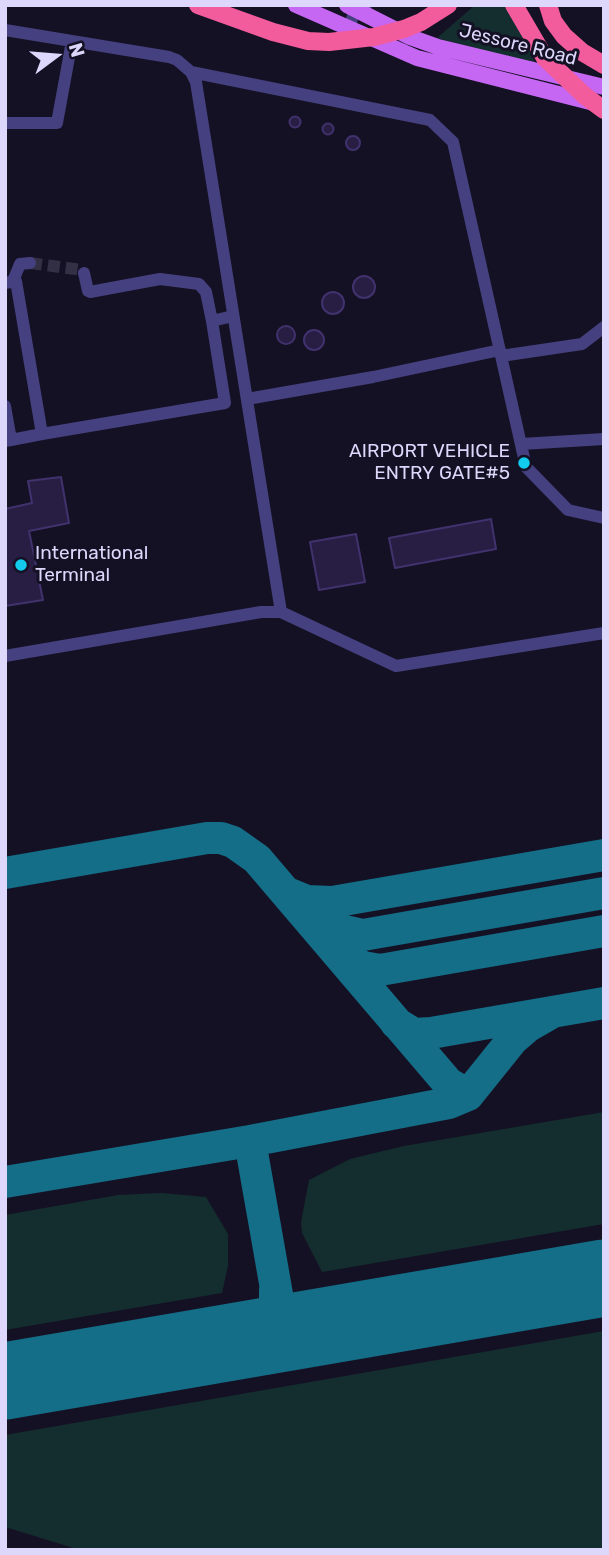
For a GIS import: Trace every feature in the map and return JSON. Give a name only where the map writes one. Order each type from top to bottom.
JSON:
[{"type":"highway","points":[[198,5],[273,32],[308,41],[330,42],[374,37],[404,29],[448,5]]},
{"type":"highway","points":[[514,5],[537,47],[550,63],[585,96],[604,107]]},
{"type":"highway","points":[[548,5],[564,36],[582,52],[604,65]]},
{"type":"main road","points":[[296,5],[417,58],[604,107]]},
{"type":"main road","name":"Jessore Road","points":[[356,7],[410,37],[438,47],[604,87]]},
{"type":"street","points":[[349,29],[356,7]]},
{"type":"street","points":[[5,30],[169,57],[191,72],[430,120],[453,142],[526,467],[568,510],[604,518]]},
{"type":"street","points":[[5,123],[57,123],[72,41]]},
{"type":"street","points":[[191,72],[196,86],[281,612]]},
{"type":"street","points":[[9,282],[20,264],[30,263]]},
{"type":"street","points":[[5,405],[8,441],[225,403],[205,289],[194,282],[160,279],[90,292],[84,273]]},
{"type":"street","points":[[9,282],[16,281],[42,433]]},
{"type":"street","points":[[212,321],[233,316]]},
{"type":"street","points":[[247,399],[500,353],[582,344],[604,327]]},
{"type":"street","points":[[521,444],[604,439]]},
{"type":"street","points":[[5,656],[261,612],[281,612],[396,666],[604,633]]},
{"type":"green space","points":[[475,5],[509,5],[537,67],[437,38]]},
{"type":"green space","points":[[604,1112],[604,1224],[322,1272],[302,1233],[301,1222],[309,1180],[350,1159],[404,1146]]},
{"type":"green space","points":[[162,1193],[206,1197],[228,1234],[228,1266],[222,1293],[5,1330],[5,1215],[118,1195]]},
{"type":"green space","points":[[604,1331],[604,1550],[80,1550],[5,1527],[5,1435]]},
{"type":"building","points":[[295,116],[301,122],[295,128],[289,122]]},
{"type":"building","points":[[328,123],[334,129],[328,135],[322,129]]},
{"type":"building","points":[[353,136],[358,138],[358,148],[353,150],[348,148],[346,143],[348,138]]},
{"type":"building","points":[[364,276],[372,279],[375,287],[372,295],[364,298],[356,295],[353,287],[356,279]]},
{"type":"building","points":[[333,292],[341,295],[344,303],[341,311],[333,314],[325,311],[322,303],[325,295]]},
{"type":"building","points":[[286,326],[292,329],[295,335],[292,341],[286,344],[280,341],[277,335],[280,329]]},
{"type":"building","points":[[310,330],[318,330],[324,340],[318,350],[310,350],[304,344],[304,336]]},
{"type":"building","name":"International Terminal","points":[[61,477],[69,523],[29,531],[43,600],[5,606],[5,509],[32,503],[28,481]]},
{"type":"building","points":[[491,519],[496,549],[395,568],[389,538]]},
{"type":"building","points":[[356,534],[365,582],[319,590],[310,542]]},
{"type":"taxiway","points":[[5,873],[207,838],[221,838],[233,842],[257,859],[448,1083],[468,1095]]},
{"type":"taxiway","points":[[285,892],[307,901],[332,902],[604,855]]},
{"type":"taxiway","points":[[310,917],[328,927],[363,935],[604,893]]},
{"type":"taxiway","points":[[342,956],[363,967],[380,970],[604,931]]},
{"type":"taxiway","points":[[396,1023],[414,1034],[431,1033],[604,1003]]},
{"type":"taxiway","points":[[5,1182],[250,1141],[449,1103],[468,1095],[513,1039],[527,1027],[553,1012]]},
{"type":"taxiway","points":[[250,1141],[282,1311],[295,1326],[319,1327]]},
{"type":"taxiway","points":[[244,1340],[256,1337],[268,1329],[275,1313],[275,1290]]},
{"type":"runway","points":[[5,1381],[604,1278]]},
{"type":"tunnel","points":[[30,263],[82,270],[84,273]]},
{"type":"place","name":"AIRPORT VEHICLE ENTRY GATE#5","points":[[524,463]]},
{"type":"place","name":"International Terminal","points":[[21,565]]}]
